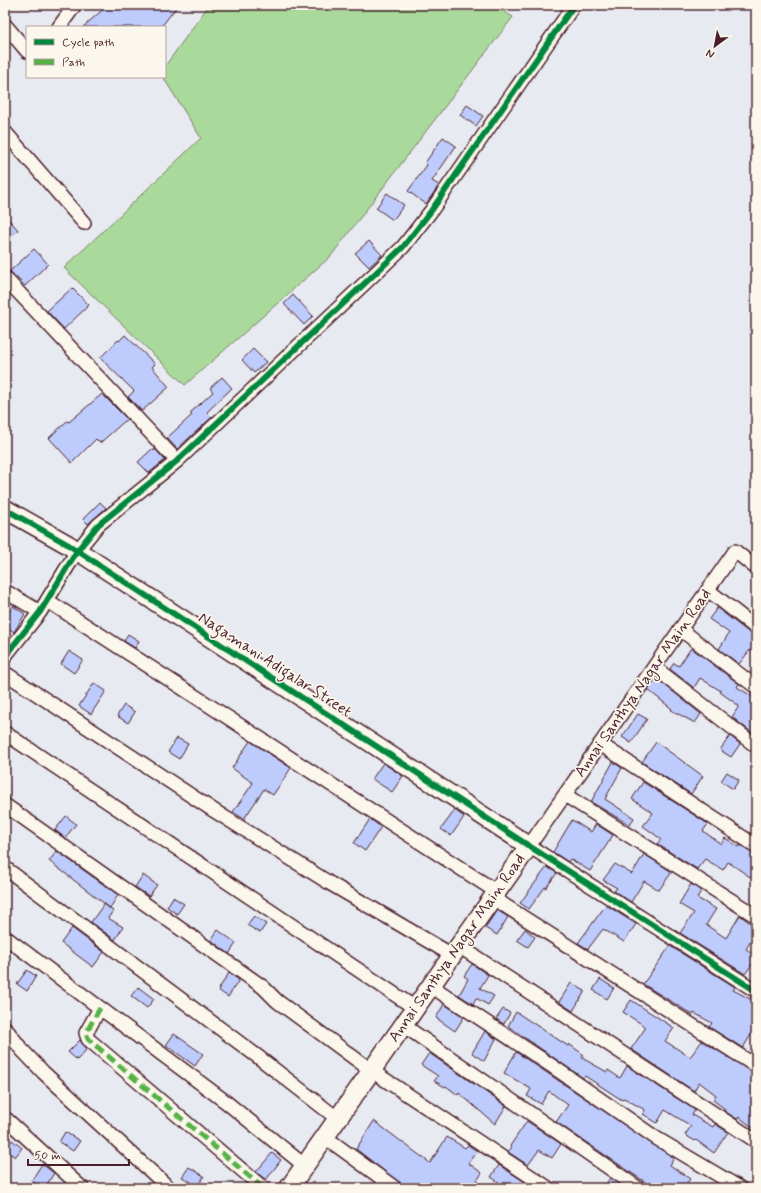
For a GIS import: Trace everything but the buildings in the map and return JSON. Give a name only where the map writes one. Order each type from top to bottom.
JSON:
[{"type":"street","points":[[60,26],[75,5]]},
{"type":"street","points":[[5,656],[44,606],[77,551],[98,525],[177,462],[403,246],[431,211],[574,5]]},
{"type":"street","points":[[5,25],[26,50]]},
{"type":"street","points":[[5,132],[84,223]]},
{"type":"street","points":[[5,278],[177,462]]},
{"type":"street","name":"Nagamani Adigalar Street","points":[[5,509],[77,551],[529,846]]},
{"type":"street","name":"Annai Santhya Nagar Main Road","points":[[289,1188],[735,551],[756,568]]},
{"type":"street","points":[[708,590],[756,628]]},
{"type":"street","points":[[5,591],[44,606],[495,895],[756,1066]]},
{"type":"street","points":[[680,629],[756,687]]},
{"type":"street","points":[[654,667],[756,746]]},
{"type":"street","points":[[5,673],[213,810],[331,884],[456,950],[756,1140]]},
{"type":"street","points":[[5,733],[415,1008]]},
{"type":"street","points":[[600,744],[756,846]]},
{"type":"street","points":[[564,795],[756,916]]},
{"type":"street","points":[[5,805],[263,987],[277,1001],[372,1071],[548,1188]]},
{"type":"street","points":[[529,846],[756,991]]},
{"type":"street","points":[[5,868],[257,1056],[338,1119]]},
{"type":"street","points":[[5,937],[226,1102],[305,1166]]},
{"type":"street","points":[[431,986],[552,1066],[656,1138],[740,1188]]},
{"type":"street","points":[[100,1008],[86,1033],[88,1039],[263,1188]]},
{"type":"street","points":[[403,1025],[638,1188]]},
{"type":"street","points":[[5,1028],[22,1050],[44,1073],[169,1188]]},
{"type":"street","points":[[5,1118],[82,1188]]},
{"type":"street","points":[[325,1137],[395,1188]]},
{"type":"green space","points":[[209,5],[493,5],[513,17],[331,256],[185,385],[64,268],[201,138],[164,78],[166,78],[166,65]]},
{"type":"marked path","points":[[100,1008],[86,1033],[88,1039],[263,1188]]},
{"type":"cycle path","points":[[5,656],[40,612],[77,551],[98,525],[177,461],[403,247],[431,211],[574,5]]},
{"type":"cycle path","points":[[5,509],[67,544],[529,846],[756,991]]}]
